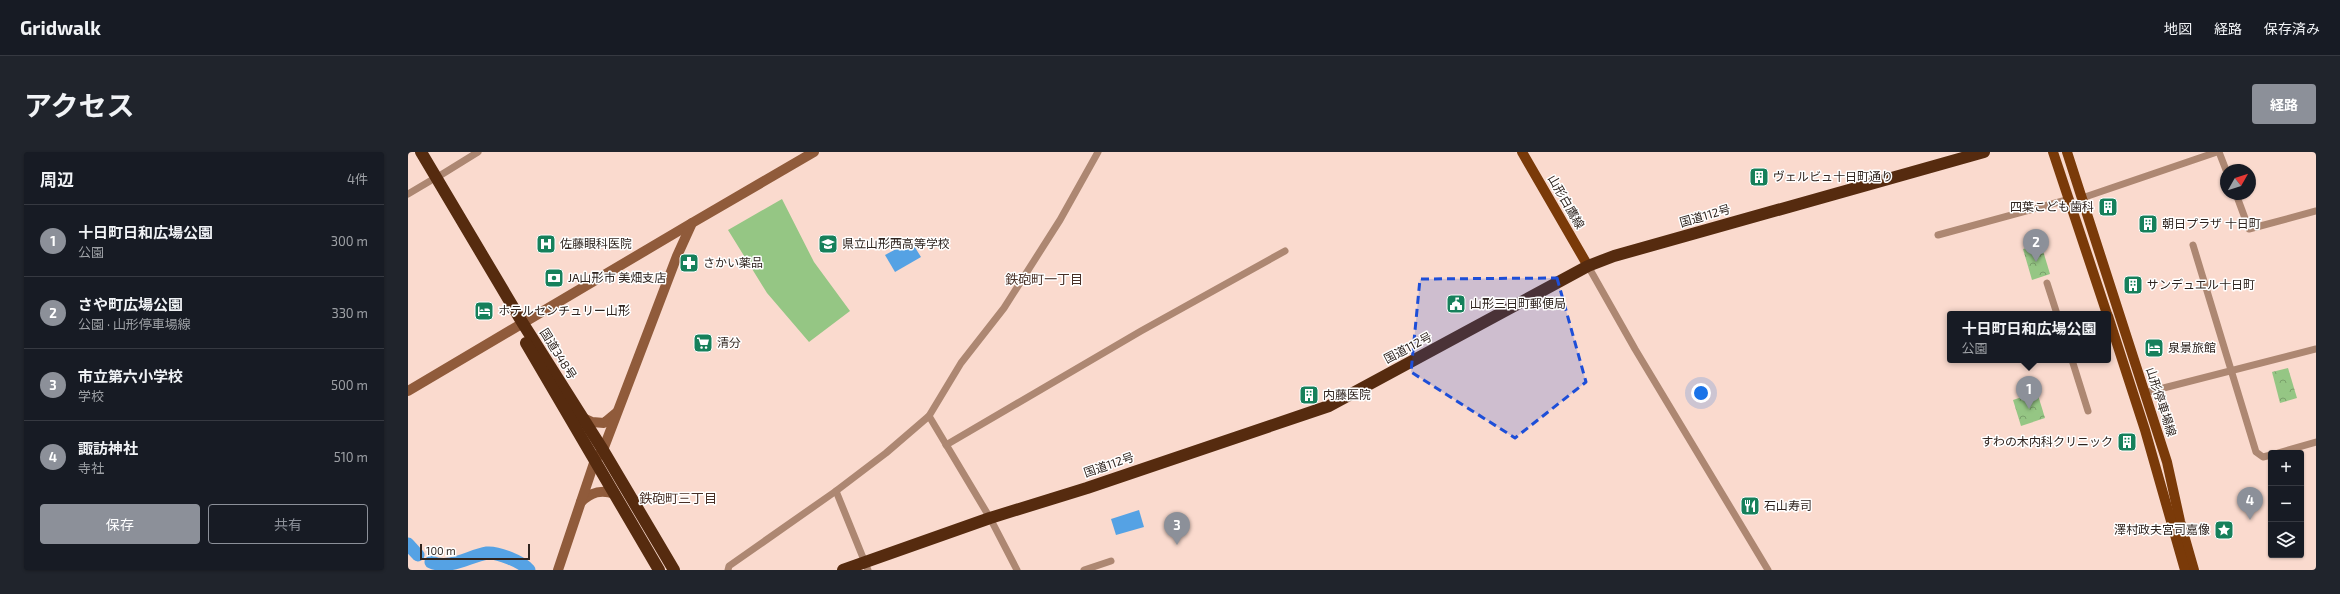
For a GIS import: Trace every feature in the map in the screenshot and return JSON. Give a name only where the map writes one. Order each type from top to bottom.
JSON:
[{"type":"highway","name":"国道348号","points":[[412,152],[433,179]]},
{"type":"highway","name":"国道348号","points":[[421,152],[433,179],[519,324],[659,570]]},
{"type":"highway","name":"国道112号","points":[[843,570],[867,566],[990,518],[1087,488],[1329,406],[1588,266],[1622,254],[1984,152]]},
{"type":"highway","name":"国道348号","points":[[519,324],[603,450],[674,570]]},
{"type":"main road","name":"山形白鷹線","points":[[1522,152],[1588,266]]},
{"type":"main road","name":"山形停車場線","points":[[2053,152],[2107,311]]},
{"type":"main road","name":"山形停車場線","points":[[2067,152],[2166,462],[2180,521],[2194,570]]},
{"type":"main road","name":"山形停車場線","points":[[2111,325],[2185,570]]},
{"type":"street","points":[[408,194],[478,152]]},
{"type":"street","points":[[408,392],[519,324],[814,152]]},
{"type":"street","points":[[728,570],[729,566],[836,491],[886,453],[929,416],[969,351],[1004,308],[1060,220],[1098,152]]},
{"type":"street","points":[[2082,198],[2218,152],[2223,164]]},
{"type":"street","points":[[1938,235],[2070,199]]},
{"type":"street","points":[[2238,200],[2249,229],[2316,211]]},
{"type":"street","points":[[558,570],[580,502],[596,460],[603,450],[676,256],[692,223]]},
{"type":"street","points":[[2193,245],[2256,452],[2263,457],[2268,456]]},
{"type":"street","points":[[946,445],[1141,331],[1285,251]]},
{"type":"street","points":[[1588,266],[1635,349],[1768,570]]},
{"type":"street","points":[[2047,283],[2056,311]]},
{"type":"street","points":[[2144,393],[2316,349]]},
{"type":"street","points":[[2073,363],[2088,411]]},
{"type":"street","points":[[581,417],[592,422],[604,423],[619,410]]},
{"type":"street","points":[[929,416],[990,518],[1017,570]]},
{"type":"street","points":[[2288,450],[2316,442]]},
{"type":"street","points":[[580,502],[596,492],[603,491],[615,494]]},
{"type":"street","points":[[836,491],[867,566]]},
{"type":"street","points":[[1084,570],[1110,561]]},
{"type":"highlighted area","points":[[1557,278],[1586,382],[1515,438],[1411,372],[1420,279]]},
{"type":"green space","points":[[782,199],[814,262],[850,311],[809,342],[767,293],[728,230]]},
{"type":"green space","points":[[2041,244],[2050,274],[2032,280],[2023,249]]},
{"type":"green space","points":[[2288,368],[2297,398],[2280,403],[2272,372]]},
{"type":"green space","points":[[2037,392],[2045,418],[2021,426],[2013,400]]},
{"type":"water","points":[[911,241],[921,257],[895,272],[885,255]]},
{"type":"water","points":[[1139,510],[1144,527],[1116,535],[1111,519]]},
{"type":"waterway","points":[[408,544],[418,555]]},
{"type":"waterway","points":[[431,562],[438,564],[459,562],[487,553],[492,553],[516,561],[529,570]]},
{"type":"place","name":"ヴェルビュ十日町通り","points":[[1759,177]]},
{"type":"place","name":"四葉こども歯科","points":[[2108,207]]},
{"type":"place","name":"朝日プラザ 十日町","points":[[2148,224]]},
{"type":"place","name":"佐藤眼科医院","points":[[546,244]]},
{"type":"place","name":"県立山形西高等学校","points":[[828,244]]},
{"type":"place","name":"さや町広場公園","points":[[2036,262]]},
{"type":"place","name":"さかい薬品","points":[[689,263]]},
{"type":"place","name":"JA山形市 美畑支店","points":[[554,278]]},
{"type":"place","name":"サンデュエル十日町","points":[[2133,285]]},
{"type":"place","name":"山形三日町郵便局","points":[[1456,304]]},
{"type":"place","name":"ホテルセンチュリー山形","points":[[484,311]]},
{"type":"place","name":"清分","points":[[703,343]]},
{"type":"place","name":"泉景旅館","points":[[2154,348]]},
{"type":"place","name":"内藤医院","points":[[1309,395]]},
{"type":"place","name":"十日町日和広場公園","points":[[2029,409]]},
{"type":"place","name":"すわの木内科クリニック","points":[[2127,442]]},
{"type":"place","name":"石山寿司","points":[[1750,506]]},
{"type":"place","name":"諏訪神社","points":[[2250,520]]},
{"type":"place","name":"澤村政夫宮司嘉像","points":[[2224,530]]},
{"type":"place","name":"市立第六小学校","points":[[1177,545]]},
{"type":"district","name":"鉄砲町一丁目","points":[[1044,279]]},
{"type":"district","name":"鉄砲町三丁目","points":[[678,498]]}]
